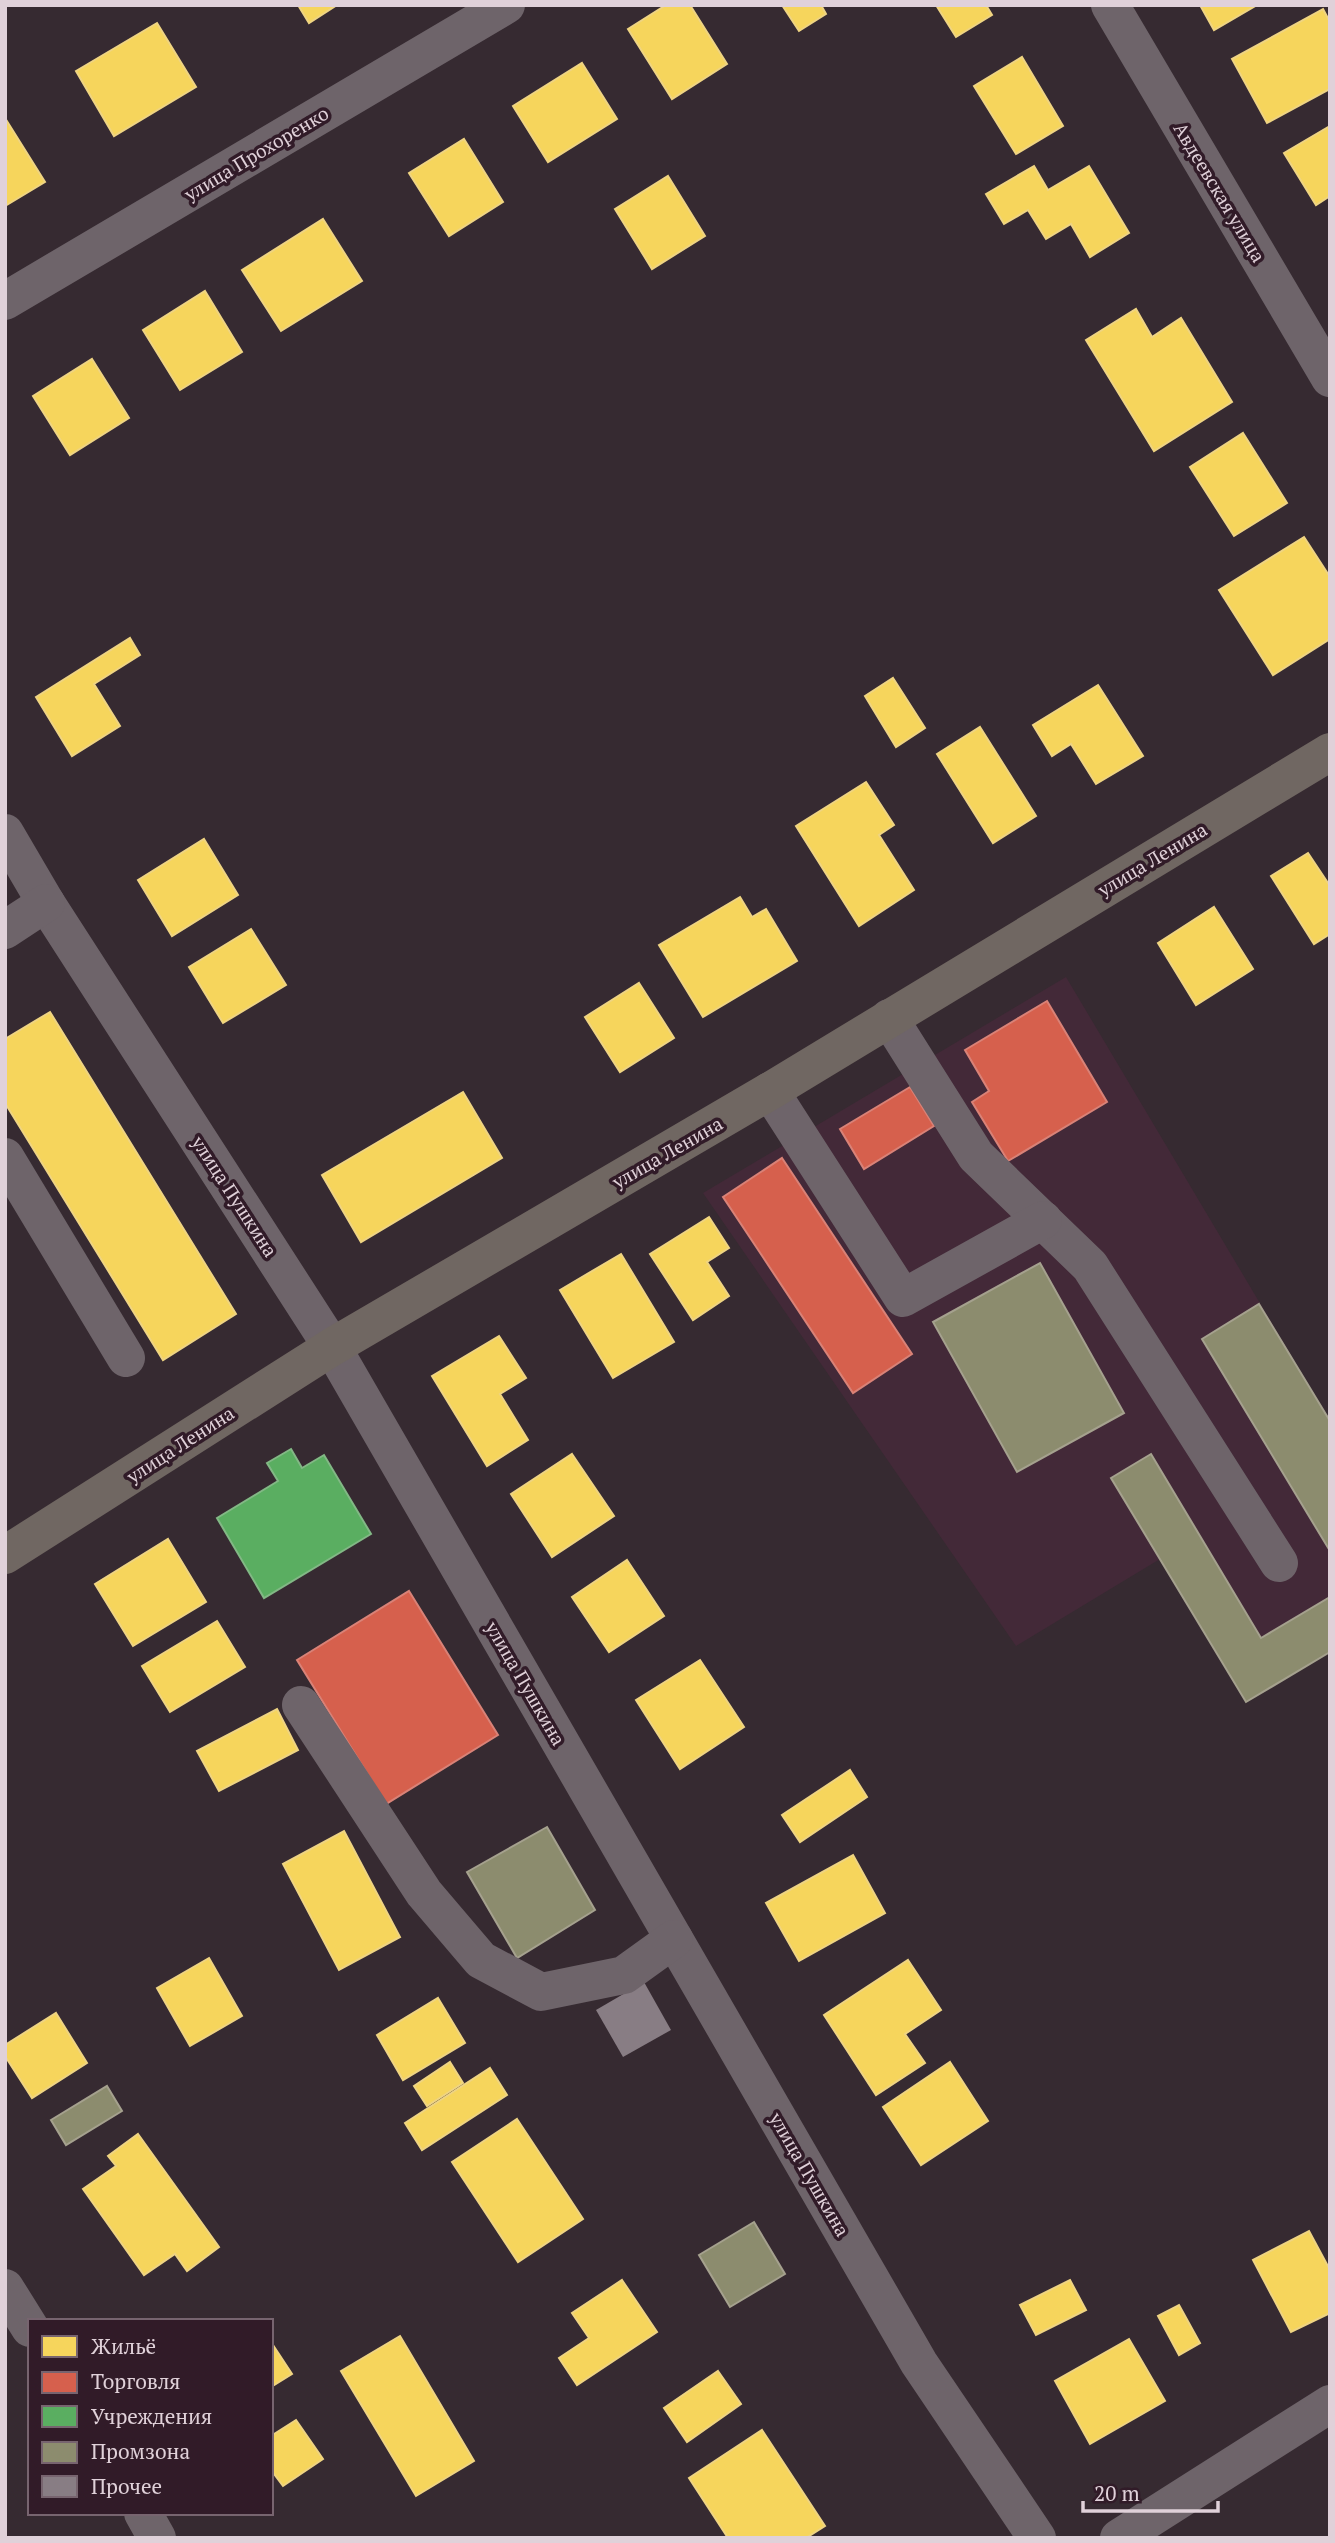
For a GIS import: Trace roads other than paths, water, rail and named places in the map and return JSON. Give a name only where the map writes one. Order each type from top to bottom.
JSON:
[{"type":"main road","name":"улица Ленина","points":[[5,1555],[332,1347],[770,1091],[1330,751]]},
{"type":"street","name":"улица Прохоренко","points":[[5,301],[506,5]]},
{"type":"street","name":"Авдеевская улица","points":[[1110,5],[1330,378]]},
{"type":"street","name":"улица Пушкина","points":[[5,833],[46,903],[332,1347],[919,2363],[1037,2538]]},
{"type":"street","points":[[5,930],[46,903]]},
{"type":"street","points":[[889,1018],[975,1156],[1090,1266],[1279,1563]]},
{"type":"street","points":[[770,1091],[903,1298],[1043,1220]]},
{"type":"street","points":[[5,1157],[126,1358]]},
{"type":"street","points":[[301,1705],[424,1893],[481,1960],[541,1992],[624,1975],[674,1939]]},
{"type":"street","points":[[5,2288],[28,2325]]},
{"type":"street","points":[[1119,2538],[1330,2404]]},
{"type":"street","points":[[144,2515],[158,2538]]}]
